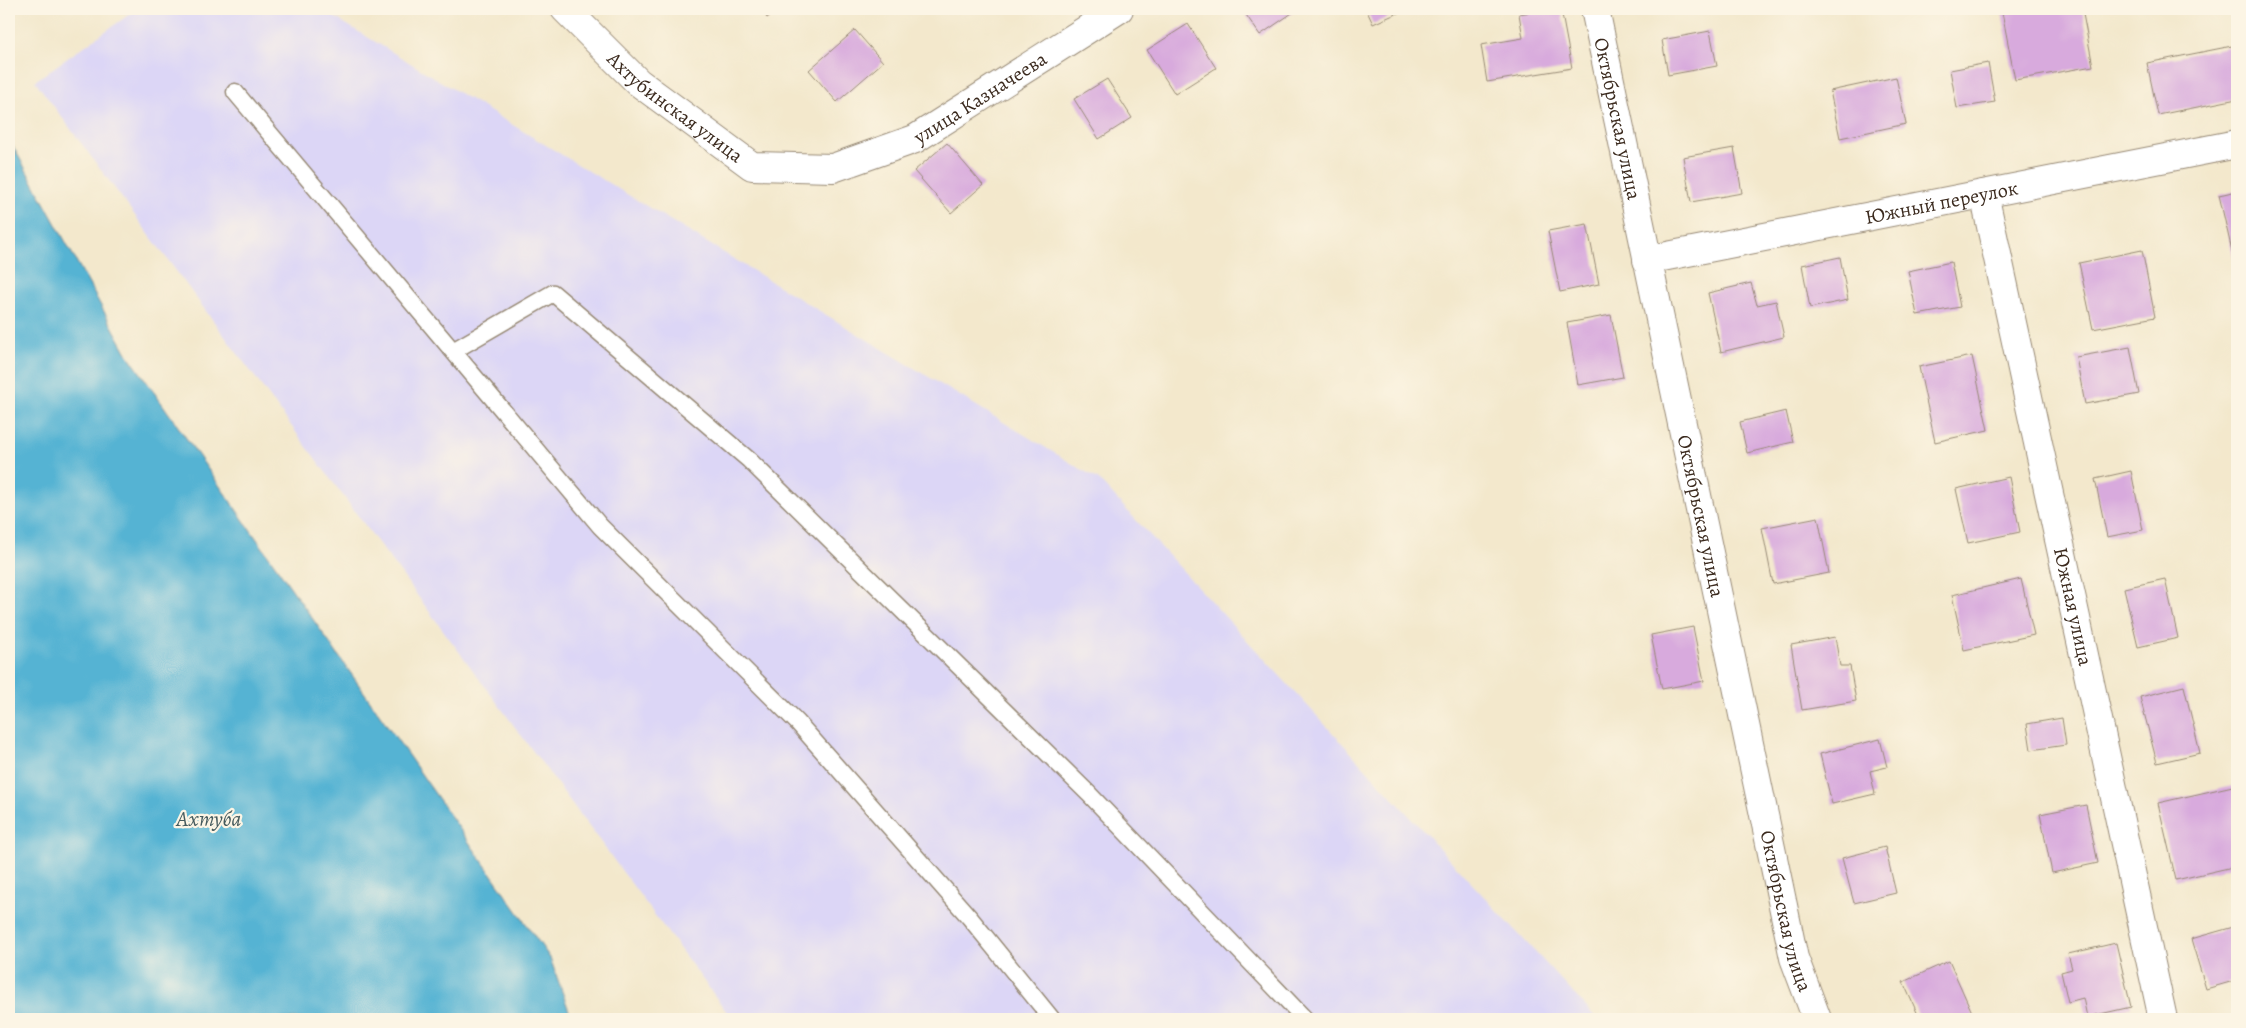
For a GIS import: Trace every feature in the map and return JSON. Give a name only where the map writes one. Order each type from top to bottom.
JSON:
[{"type":"street","name":"Ахтубинская улица","points":[[565,9],[638,82],[752,166],[833,168]]},
{"type":"street","name":"улица Казначеева","points":[[833,168],[914,138],[1119,9]]},
{"type":"street","name":"Октябрьская улица","points":[[1595,9],[1646,260],[1794,958],[1817,1019]]},
{"type":"street","name":"Южный переулок","points":[[1646,260],[2237,144]]},
{"type":"street","name":"Южная улица","points":[[1984,194],[2163,1019]]},
{"type":"lane","points":[[235,92],[600,526],[811,738],[970,918],[1052,1019]]},
{"type":"lane","points":[[453,351],[553,293],[749,460],[1089,794],[1305,1019]]},
{"type":"shaded area","points":[[137,9],[321,9],[1099,480],[1597,1019],[732,1019],[35,81]]},
{"type":"water","name":"Ахтуба","points":[[9,139],[128,355],[550,958],[572,1019],[9,1019]]},
{"type":"building","points":[[760,9],[779,9],[767,18]]},
{"type":"building","points":[[1242,9],[1298,9],[1260,35]]},
{"type":"building","points":[[1366,9],[1407,9],[1373,24]]},
{"type":"building","points":[[1548,9],[1561,9],[1572,68],[1487,82],[1481,45],[1523,38],[1519,14]]},
{"type":"building","points":[[2016,9],[2082,9],[2093,66],[2015,80],[2002,12]]},
{"type":"building","points":[[1188,24],[1216,68],[1175,94],[1147,50]]},
{"type":"building","points":[[855,30],[883,62],[837,102],[809,70]]},
{"type":"building","points":[[1710,31],[1717,66],[1668,75],[1662,40]]},
{"type":"building","points":[[2237,45],[2237,99],[2158,115],[2147,63]]},
{"type":"building","points":[[1988,63],[1995,102],[1957,108],[1950,70]]},
{"type":"building","points":[[1896,77],[1906,124],[1840,138],[1830,91]]},
{"type":"building","points":[[1107,79],[1132,118],[1099,139],[1074,99]]},
{"type":"building","points":[[947,143],[983,185],[951,213],[914,171]]},
{"type":"building","points":[[1734,148],[1742,193],[1691,202],[1683,157]]},
{"type":"building","points":[[2237,191],[2237,264],[2235,264],[2219,195]]},
{"type":"building","points":[[1587,224],[1599,284],[1560,292],[1548,231]]},
{"type":"building","points":[[2142,250],[2155,317],[2093,329],[2079,263]]},
{"type":"building","points":[[1840,257],[1848,300],[1810,308],[1802,265]]},
{"type":"building","points":[[1951,262],[1960,307],[1917,315],[1908,271]]},
{"type":"building","points":[[1751,283],[1757,305],[1776,301],[1784,337],[1721,352],[1708,293]]},
{"type":"building","points":[[1611,315],[1623,377],[1578,385],[1567,323]]},
{"type":"building","points":[[2130,347],[2139,394],[2085,404],[2076,357]]},
{"type":"building","points":[[1972,356],[1988,430],[1935,442],[1919,367]]},
{"type":"building","points":[[1786,411],[1793,442],[1747,453],[1740,422]]},
{"type":"building","points":[[2131,471],[2143,530],[2107,537],[2095,479]]},
{"type":"building","points":[[2009,477],[2020,532],[1968,543],[1956,489]]},
{"type":"building","points":[[1818,517],[1829,573],[1773,584],[1762,528]]},
{"type":"building","points":[[2021,579],[2034,635],[1964,650],[1952,595]]},
{"type":"building","points":[[2165,579],[2178,638],[2138,647],[2124,588]]},
{"type":"building","points":[[1693,627],[1704,681],[1662,689],[1651,635]]},
{"type":"building","points":[[1835,637],[1840,666],[1850,666],[1856,701],[1802,710],[1791,645]]},
{"type":"building","points":[[2184,686],[2200,753],[2157,763],[2140,697]]},
{"type":"building","points":[[2062,718],[2066,745],[2031,750],[2027,724]]},
{"type":"building","points":[[1880,739],[1887,767],[1870,771],[1875,794],[1832,804],[1820,754]]},
{"type":"building","points":[[2237,785],[2237,866],[2176,880],[2158,803]]},
{"type":"building","points":[[2086,805],[2098,863],[2052,873],[2040,814]]},
{"type":"building","points":[[1885,847],[1896,893],[1854,903],[1842,858]]},
{"type":"building","points":[[2237,926],[2237,980],[2206,989],[2191,939]]},
{"type":"building","points":[[2116,943],[2131,1007],[2087,1017],[2083,998],[2068,1002],[2061,972],[2072,969],[2068,954]]},
{"type":"building","points":[[1949,961],[1975,1019],[1920,1019],[1903,982]]}]
